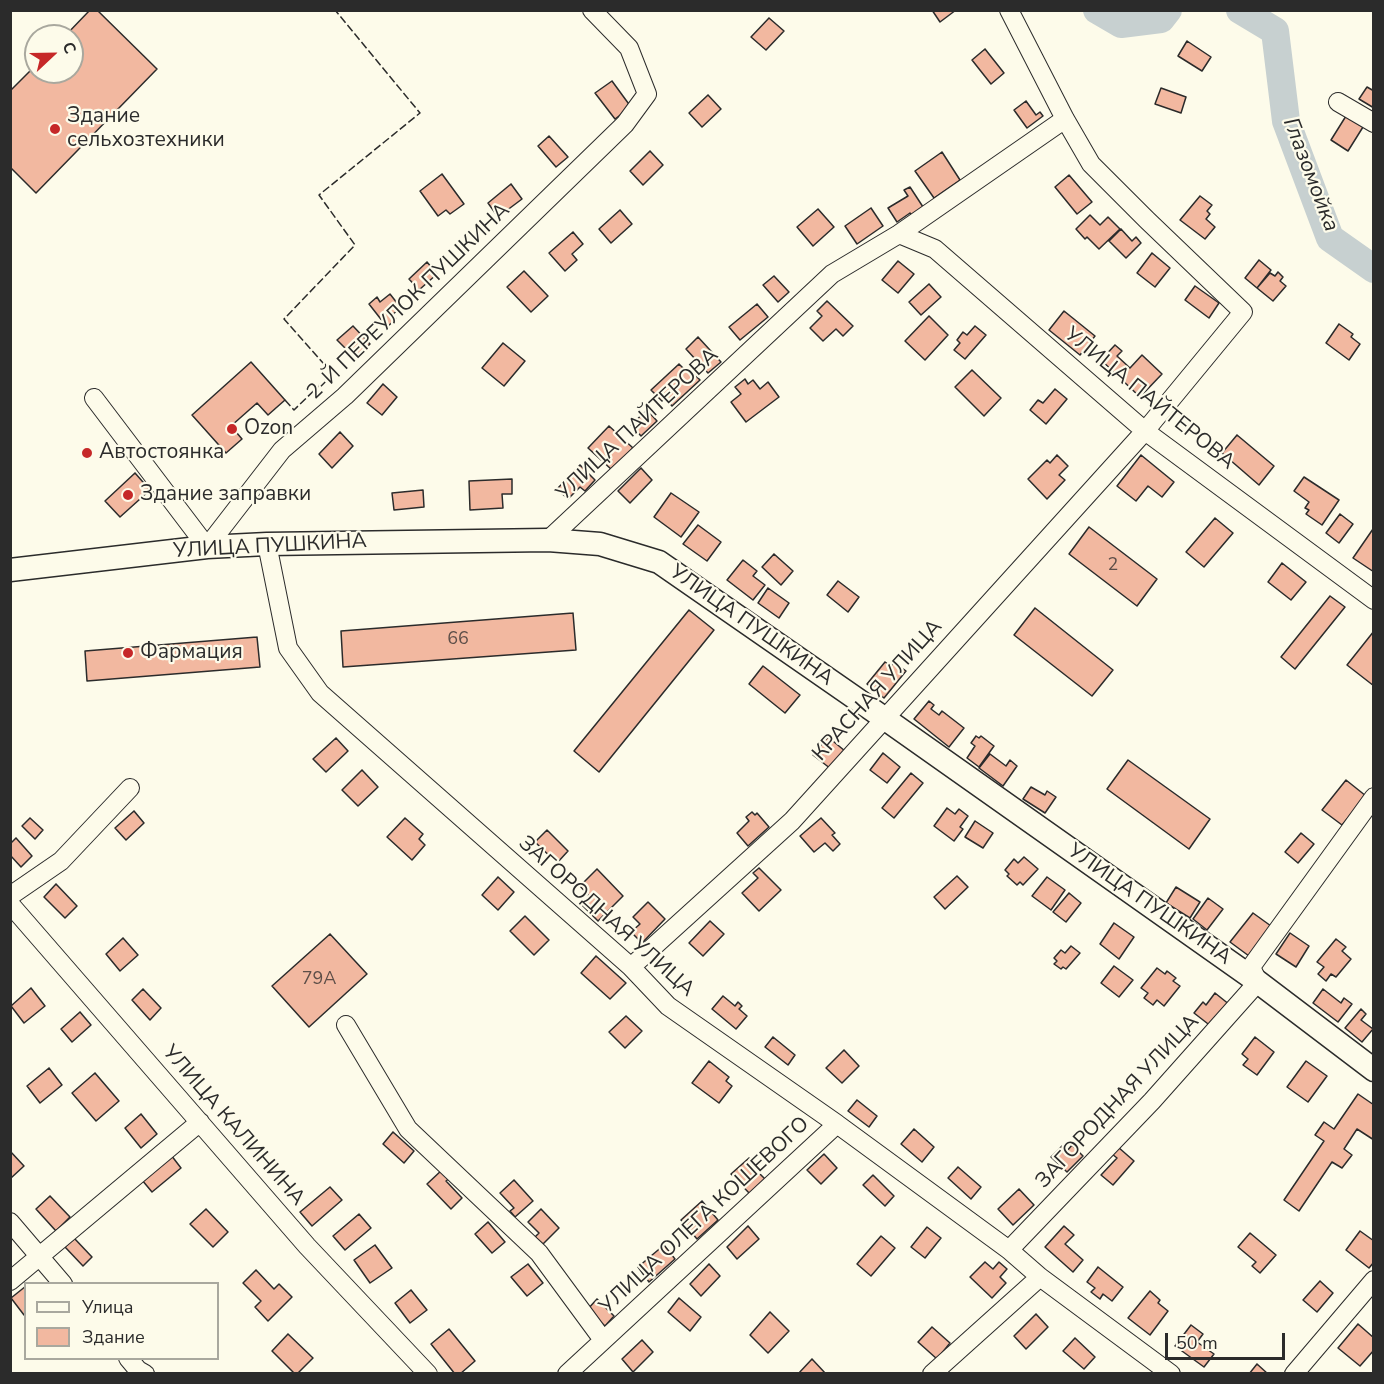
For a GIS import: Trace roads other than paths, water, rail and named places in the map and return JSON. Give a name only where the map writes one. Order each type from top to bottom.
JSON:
[{"type":"main road","name":"УЛИЦА ПУШКИНА","points":[[10,570],[207,547],[548,540],[600,544],[659,562],[1258,982],[1374,1070]]},
{"type":"street","name":"2-Й ПЕРЕУЛОК ПУШКИНА","points":[[207,547],[282,450],[345,396],[617,133],[647,94],[629,48],[592,10]]},
{"type":"street","points":[[1009,10],[1065,119]]},
{"type":"street","points":[[1338,102],[1374,123]]},
{"type":"street","name":"УЛИЦА ПАЙТЕРОВА","points":[[548,540],[832,274],[898,234],[1065,119]]},
{"type":"street","name":"КРАСНАЯ УЛИЦА","points":[[631,967],[792,820],[1145,431],[1243,312],[1091,164],[1065,119]]},
{"type":"street","name":"УЛИЦА ПАЙТЕРОВА","points":[[898,234],[935,249],[1145,431],[1374,600]]},
{"type":"street","points":[[94,398],[207,547]]},
{"type":"street","name":"ЗАГОРОДНАЯ УЛИЦА","points":[[267,544],[288,648],[320,693],[631,967],[668,1006],[837,1124],[1009,1250],[1040,1277],[1171,1374]]},
{"type":"street","points":[[10,896],[61,861],[130,788]]},
{"type":"street","points":[[1258,982],[1251,967],[1374,797]]},
{"type":"street","name":"УЛИЦА КАЛИНИНА","points":[[10,904],[308,1246],[428,1374]]},
{"type":"street","name":"ЗАГОРОДНАЯ УЛИЦА","points":[[1009,1250],[1152,1101],[1258,982]]},
{"type":"street","name":"УЛИЦА ОЛЕГА КОШЕВОГО","points":[[346,1025],[408,1130],[539,1253],[603,1340]]},
{"type":"street","points":[[10,1281],[200,1122]]},
{"type":"street","name":"УЛИЦА ОЛЕГА КОШЕВОГО","points":[[567,1374],[837,1124]]},
{"type":"street","points":[[10,1221],[61,1282]]},
{"type":"street","points":[[932,1374],[1040,1277]]},
{"type":"street","points":[[1294,1374],[1374,1281]]},
{"type":"street","points":[[129,1360],[145,1374]]},
{"type":"waterway","name":"Глазомойка","points":[[1097,10],[1121,24],[1161,19],[1168,10]]},
{"type":"waterway","name":"Глазомойка","points":[[1240,10],[1275,31],[1286,121],[1330,238],[1374,269]]},
{"type":"place","name":"Здание сельхозтехники","points":[[55,129]]},
{"type":"place","name":"Ozon","points":[[232,429]]},
{"type":"place","name":"Автостоянка","points":[[87,453]]},
{"type":"place","name":"Здание заправки","points":[[128,495]]},
{"type":"place","name":"Фармация","points":[[128,653]]}]
